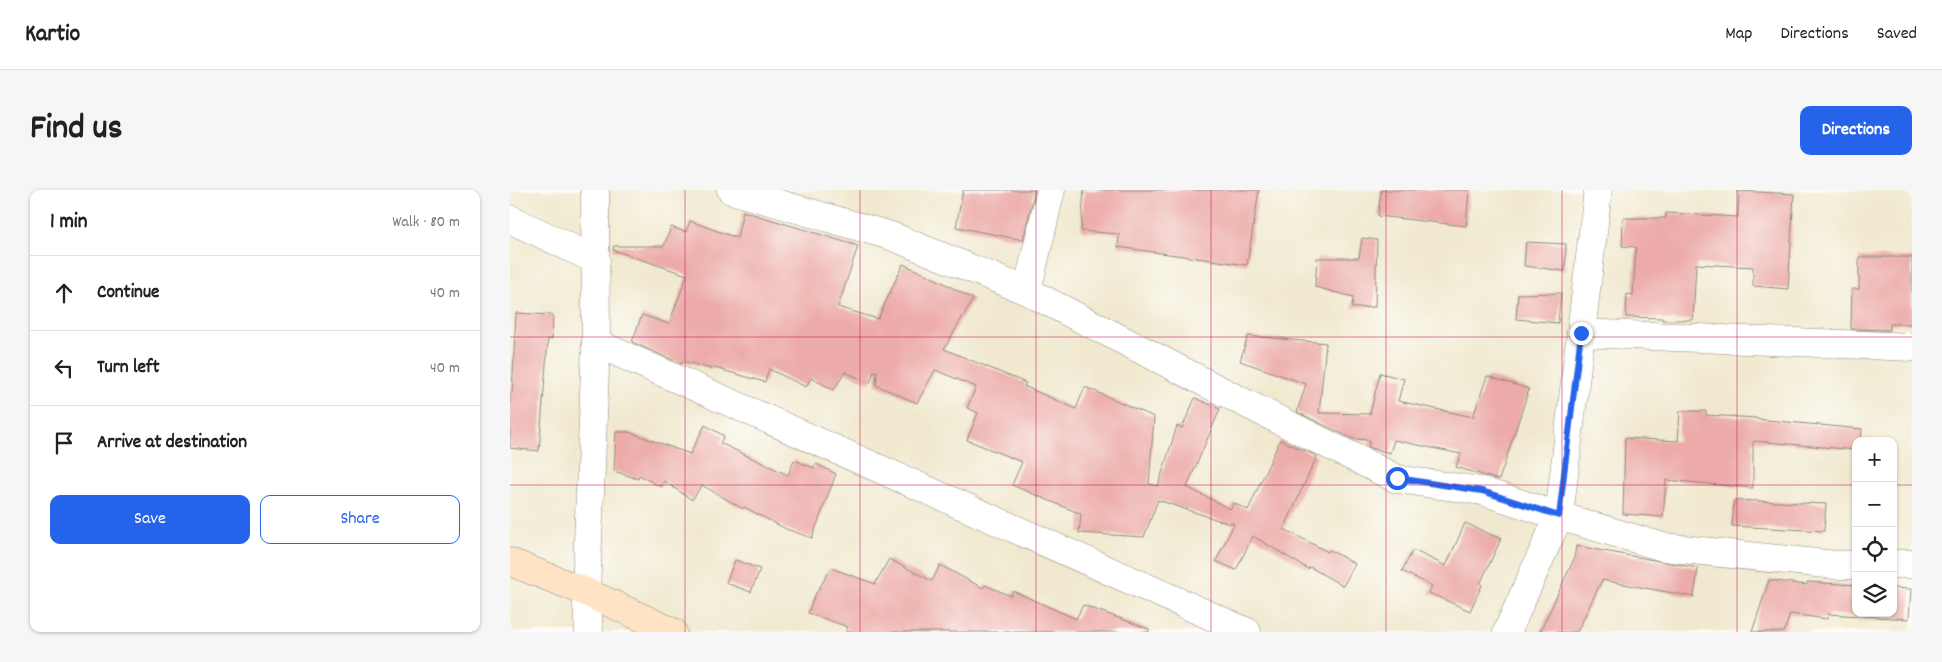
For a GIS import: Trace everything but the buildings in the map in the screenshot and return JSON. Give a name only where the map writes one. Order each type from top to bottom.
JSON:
[{"type":"main road","points":[[510,562],[586,592],[672,632]]},
{"type":"street","points":[[590,632],[586,592],[596,343],[595,190]]},
{"type":"street","points":[[731,190],[891,236],[1027,291],[1239,400],[1397,478],[1482,491],[1663,547],[1836,565],[1852,565]]},
{"type":"street","points":[[1027,291],[1051,190]]},
{"type":"street","points":[[1507,632],[1559,516],[1598,190]]},
{"type":"street","points":[[510,219],[596,260]]},
{"type":"street","points":[[1581,333],[1912,347]]},
{"type":"street","points":[[596,343],[1248,632]]},
{"type":"street","points":[[1897,564],[1912,564]]},
{"type":"route","points":[[1397,478],[1482,491],[1559,516],[1581,333]]}]
